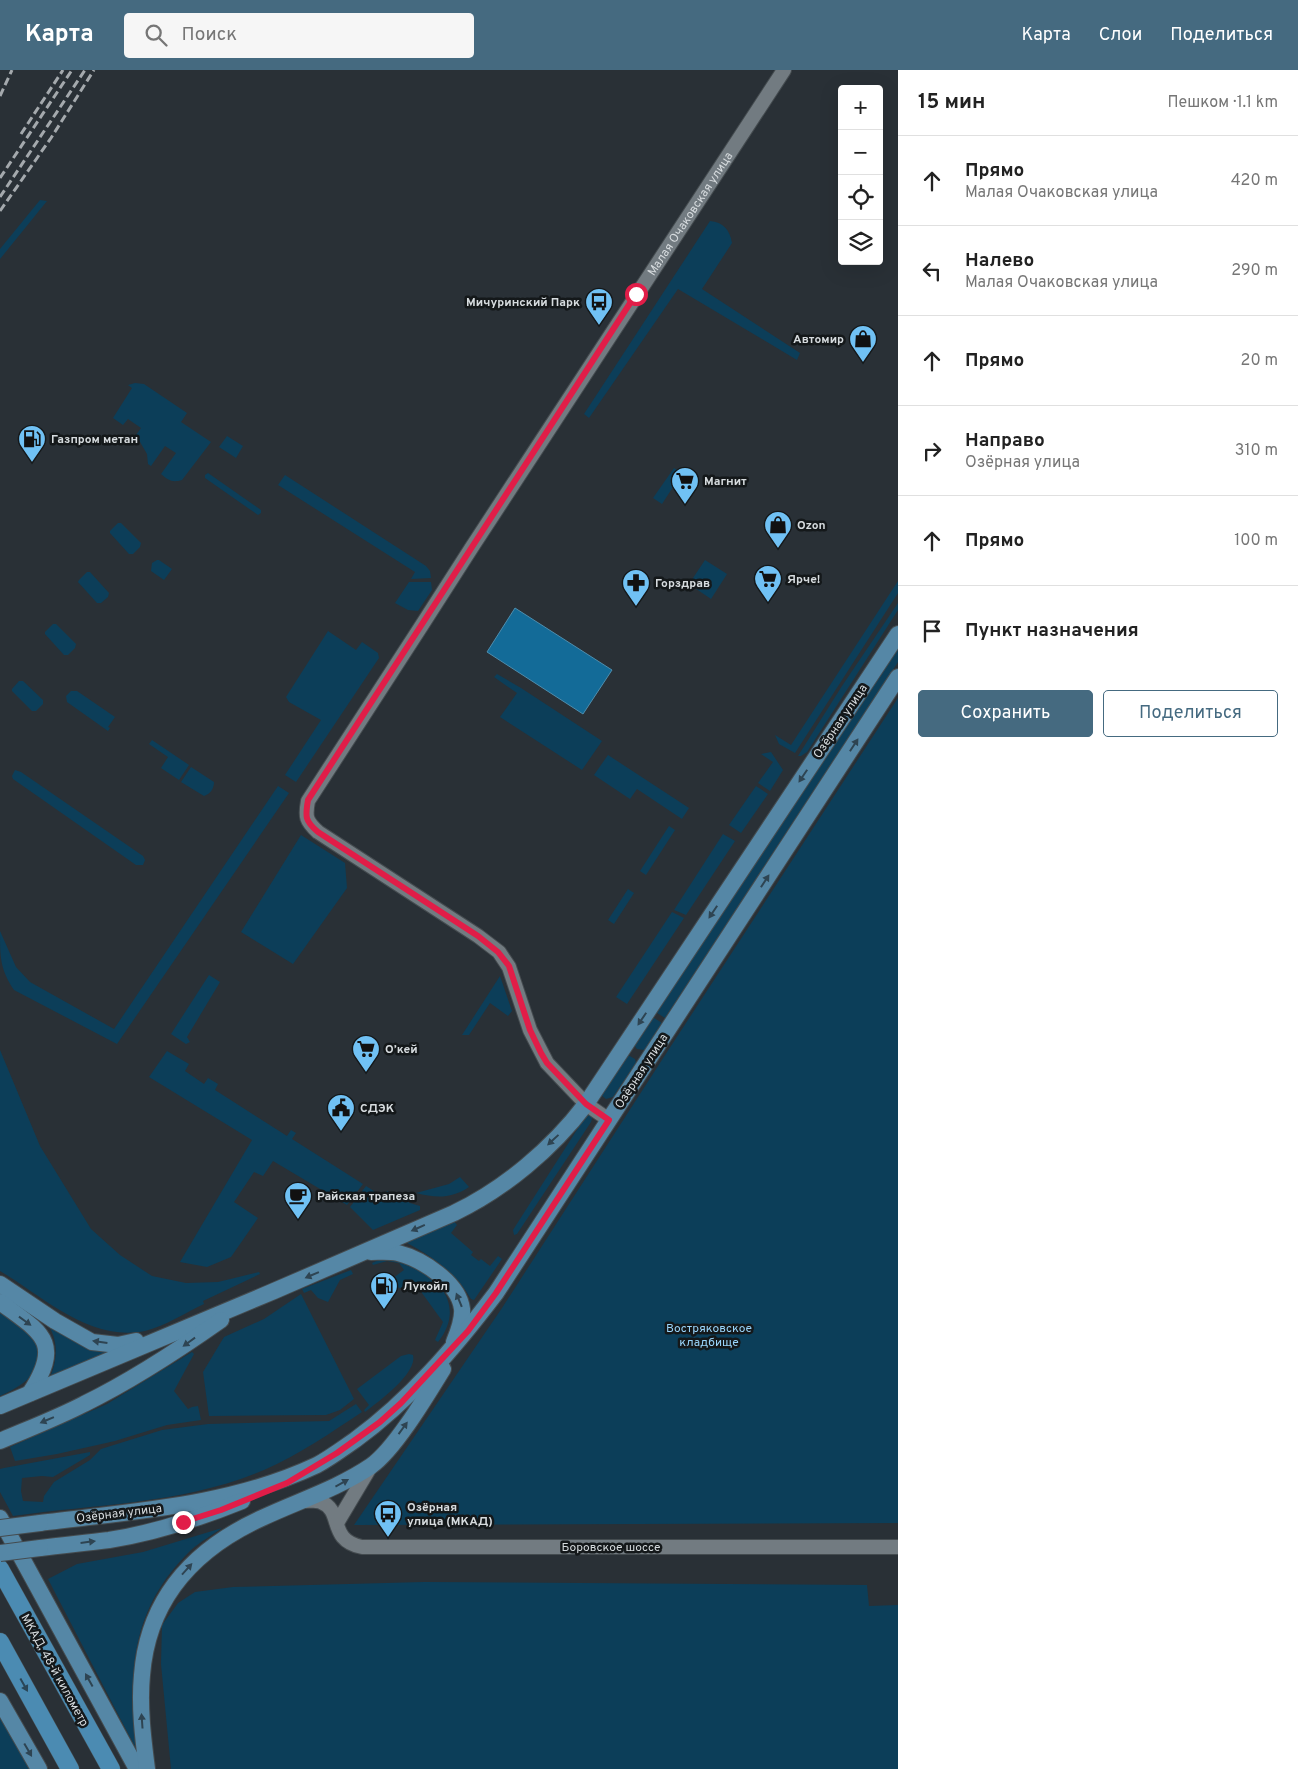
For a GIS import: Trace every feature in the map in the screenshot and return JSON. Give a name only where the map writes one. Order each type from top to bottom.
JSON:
[{"type":"highway","name":"МКАД, 48-й километр","points":[[0,1569],[110,1769]]},
{"type":"highway","points":[[0,1642],[70,1769]]},
{"type":"main road","name":"Озёрная улица","points":[[0,1406],[357,1256],[454,1213],[487,1194],[518,1172],[572,1122],[586,1104],[898,634]]},
{"type":"main road","name":"Озёрная улица","points":[[0,1528],[184,1505],[220,1498],[266,1484],[316,1465],[337,1453],[380,1422],[401,1403],[468,1331],[496,1293],[898,678]]},
{"type":"main road","points":[[357,1256],[371,1252],[386,1251],[399,1253],[413,1258],[438,1274],[458,1295],[463,1312],[452,1347]]},
{"type":"main road","points":[[0,1284],[62,1325],[92,1342],[118,1345],[165,1336]]},
{"type":"main road","points":[[0,1302],[40,1332],[46,1344],[46,1362],[41,1376],[30,1393]]},
{"type":"main road","points":[[0,1441],[84,1405],[136,1376],[172,1355],[243,1304]]},
{"type":"main road","points":[[147,1769],[142,1708],[142,1675],[146,1650],[162,1603],[181,1576],[194,1560],[226,1536],[338,1485],[372,1465],[403,1429],[468,1331]]},
{"type":"main road","points":[[0,1553],[110,1540],[183,1522],[221,1510],[287,1483],[316,1465]]},
{"type":"main road","points":[[0,1518],[137,1769]]},
{"type":"main road","points":[[0,1700],[39,1769]]},
{"type":"street","name":"Малая Очаковская улица","points":[[609,1120],[586,1104],[554,1071],[541,1053],[530,1030],[509,966],[498,952],[478,936],[318,832],[309,824],[306,817],[308,800],[784,70]]},
{"type":"street","points":[[337,1523],[372,1465]]},
{"type":"street","name":"Боровское шоссе","points":[[305,1501],[320,1501],[327,1505],[337,1523],[340,1535],[348,1542],[362,1547],[898,1547]]},
{"type":"green space","points":[[40,200],[47,201],[0,259],[0,249]]},
{"type":"green space","points":[[710,221],[725,227],[730,234],[732,243],[702,289],[800,353],[797,360],[678,289],[589,418],[584,414]]},
{"type":"green space","points":[[135,383],[144,384],[187,413],[181,422],[211,442],[182,480],[170,480],[161,474],[176,453],[165,446],[151,466],[148,464],[147,454],[136,435],[141,428],[128,419],[123,425],[113,418],[132,388],[128,385]]},
{"type":"green space","points":[[227,436],[243,446],[236,458],[219,447]]},
{"type":"green space","points":[[674,468],[682,473],[662,504],[653,498]]},
{"type":"green space","points":[[208,473],[261,510],[261,513],[258,515],[205,478],[205,475]]},
{"type":"green space","points":[[285,475],[426,566],[430,571],[431,578],[411,579],[415,572],[278,485]]},
{"type":"green space","points":[[118,523],[121,523],[141,543],[140,547],[133,554],[129,554],[110,533]]},
{"type":"green space","points":[[157,560],[172,569],[164,580],[151,571],[152,563]]},
{"type":"green space","points":[[705,560],[727,574],[711,599],[689,584]]},
{"type":"green space","points":[[87,572],[90,572],[109,593],[108,597],[101,603],[97,603],[78,582]]},
{"type":"green space","points":[[898,581],[898,593],[795,753],[779,744],[775,735],[791,745]]},
{"type":"green space","points":[[409,582],[431,582],[432,590],[418,611],[408,610],[395,603]]},
{"type":"green space","points":[[898,603],[898,610],[807,752],[798,756],[842,686]]},
{"type":"green space","points":[[53,624],[56,624],[76,644],[75,648],[68,655],[64,655],[45,634]]},
{"type":"green space","points":[[328,631],[356,650],[362,642],[378,653],[379,658],[296,782],[285,775],[321,720],[289,702],[286,697]]},
{"type":"green space","points":[[898,643],[898,662],[665,1018],[654,1011]]},
{"type":"green space","points":[[497,674],[602,741],[582,770],[500,717],[517,693],[494,677]]},
{"type":"green space","points":[[19,681],[23,681],[43,700],[43,704],[36,711],[32,711],[12,691]]},
{"type":"green space","points":[[71,691],[77,691],[115,717],[108,727],[110,728],[108,731],[67,702],[66,696]]},
{"type":"green space","name":"Востряковское кладбище","points":[[898,698],[898,1523],[354,1525],[502,1308]]},
{"type":"green space","points":[[152,740],[189,765],[179,780],[161,768],[168,757],[149,744]]},
{"type":"green space","points":[[771,752],[783,770],[770,791],[758,783],[773,762],[761,754]]},
{"type":"green space","points":[[608,755],[689,808],[682,819],[637,789],[630,799],[594,775]]},
{"type":"green space","points":[[191,767],[214,782],[210,793],[204,796],[181,782]]},
{"type":"green space","points":[[15,770],[21,772],[143,856],[145,860],[143,865],[136,865],[13,779],[12,776]]},
{"type":"green space","points":[[278,786],[289,793],[117,1044],[14,990],[3,969],[0,931],[16,967],[30,982],[114,1029]]},
{"type":"green space","points":[[756,786],[768,794],[741,833],[729,825]]},
{"type":"green space","points":[[669,826],[675,830],[646,875],[640,871]]},
{"type":"green space","points":[[723,834],[735,841],[686,915],[674,910]]},
{"type":"green space","points":[[301,835],[345,863],[347,888],[293,964],[241,932]]},
{"type":"green space","points":[[628,889],[634,893],[614,924],[608,920]]},
{"type":"green space","points":[[672,912],[684,918],[627,1004],[616,997]]},
{"type":"green space","points":[[209,975],[220,982],[187,1037],[190,1042],[186,1044],[171,1034]]},
{"type":"green space","points":[[500,976],[512,1011],[508,1016],[490,1003],[469,1035],[462,1035]]},
{"type":"green space","points":[[651,1016],[662,1023],[646,1048],[644,1050],[637,1049],[634,1045]]},
{"type":"green space","points":[[0,1050],[40,1146],[91,1229],[120,1255],[152,1276],[186,1283],[218,1282],[259,1272],[260,1274],[203,1301],[204,1304],[160,1326],[145,1331],[124,1333],[86,1324],[68,1315],[0,1271]]},
{"type":"green space","points":[[167,1051],[189,1064],[185,1071],[204,1084],[208,1078],[218,1084],[215,1090],[287,1136],[291,1130],[296,1133],[292,1139],[363,1184],[347,1205],[273,1161],[263,1176],[254,1172],[234,1202],[258,1218],[231,1257],[207,1267],[180,1262],[252,1140],[149,1077]]},
{"type":"green space","points":[[628,1055],[635,1059],[636,1063],[613,1097],[606,1099],[601,1095]]},
{"type":"green space","points":[[589,1111],[593,1115],[591,1122],[517,1234],[514,1235],[513,1230]]},
{"type":"green space","points":[[460,1177],[469,1187],[456,1194],[430,1196],[416,1193],[449,1184]]},
{"type":"green space","points":[[366,1186],[383,1197],[387,1191],[420,1206],[420,1210],[373,1230],[350,1207]]},
{"type":"green space","points":[[453,1220],[457,1225],[451,1233],[473,1252],[471,1255],[479,1261],[481,1259],[490,1266],[498,1256],[502,1259],[474,1300],[471,1299],[459,1282],[443,1266],[407,1243],[407,1241]]},
{"type":"green space","points":[[381,1259],[397,1260],[406,1263],[426,1274],[443,1290],[448,1299],[450,1309],[449,1320],[438,1342],[435,1340],[443,1322],[414,1282],[403,1289],[397,1287],[393,1278],[404,1270],[399,1263],[387,1261],[373,1265],[372,1263]]},
{"type":"green space","points":[[351,1270],[353,1274],[340,1280],[328,1302],[318,1298],[311,1290],[304,1293],[302,1289]]},
{"type":"green space","points":[[301,1294],[354,1399],[340,1410],[326,1415],[209,1416],[203,1372],[224,1337],[264,1319]]},
{"type":"green space","points":[[0,1313],[33,1335],[37,1343],[38,1353],[35,1369],[31,1375],[21,1385],[0,1396]]},
{"type":"green space","points":[[48,1325],[121,1349],[47,1383],[53,1369],[56,1354],[56,1346]]},
{"type":"green space","points":[[192,1352],[194,1354],[174,1391],[188,1409],[198,1406],[201,1420],[167,1425],[115,1441],[15,1461],[10,1447],[107,1404]]},
{"type":"green space","points":[[413,1355],[413,1362],[403,1378],[365,1412],[364,1410],[369,1405],[357,1389],[401,1356]]},
{"type":"green space","points":[[356,1404],[362,1412],[290,1458],[264,1470],[203,1490],[140,1501],[13,1516],[0,1492],[0,1469],[4,1468],[90,1452],[90,1455],[53,1477],[22,1478],[21,1491],[23,1501],[43,1502],[44,1496],[54,1482],[90,1460],[101,1449],[162,1430],[208,1424],[329,1421]]},
{"type":"green space","points":[[222,1528],[191,1550],[171,1572],[156,1595],[145,1618],[138,1642],[134,1667],[133,1693],[136,1749],[48,1579],[77,1564],[143,1552]]},
{"type":"green space","points":[[424,1582],[867,1585],[869,1606],[898,1605],[898,1769],[171,1769],[161,1664],[162,1625],[178,1603],[195,1592],[233,1587]]},
{"type":"green space","points":[[0,1711],[32,1769],[0,1769]]},
{"type":"shaded area","points":[[515,608],[612,670],[583,714],[487,652]]},
{"type":"railway","points":[[0,96],[12,70]]},
{"type":"railway","points":[[21,134],[63,70]]},
{"type":"railway","points":[[0,178],[72,70]]},
{"type":"railway","points":[[0,197],[85,70]]},
{"type":"railway","points":[[0,211],[51,138],[94,70]]},
{"type":"place","name":"Мичуринский Парк","points":[[599,326]]},
{"type":"place","name":"Автомир","points":[[863,363]]},
{"type":"place","name":"Газпром метан","points":[[32,463]]},
{"type":"place","name":"Магнит","points":[[685,505]]},
{"type":"place","name":"Ozon","points":[[778,549]]},
{"type":"place","name":"Ярче!","points":[[768,603]]},
{"type":"place","name":"Горздрав","points":[[636,607]]},
{"type":"place","name":"О’кей","points":[[366,1073]]},
{"type":"place","name":"СДЭК","points":[[341,1132]]},
{"type":"place","name":"Райская трапеза","points":[[298,1220]]},
{"type":"place","name":"Лукойл","points":[[384,1310]]},
{"type":"place","name":"Озёрная улица (МКАД)","points":[[388,1538]]},
{"type":"route","points":[[183,1522],[221,1510],[287,1483],[337,1453],[380,1422],[401,1403],[468,1331],[496,1293],[609,1120],[586,1104],[547,1063],[530,1030],[509,966],[498,952],[478,936],[318,832],[309,824],[306,811],[308,800],[636,294]]}]
